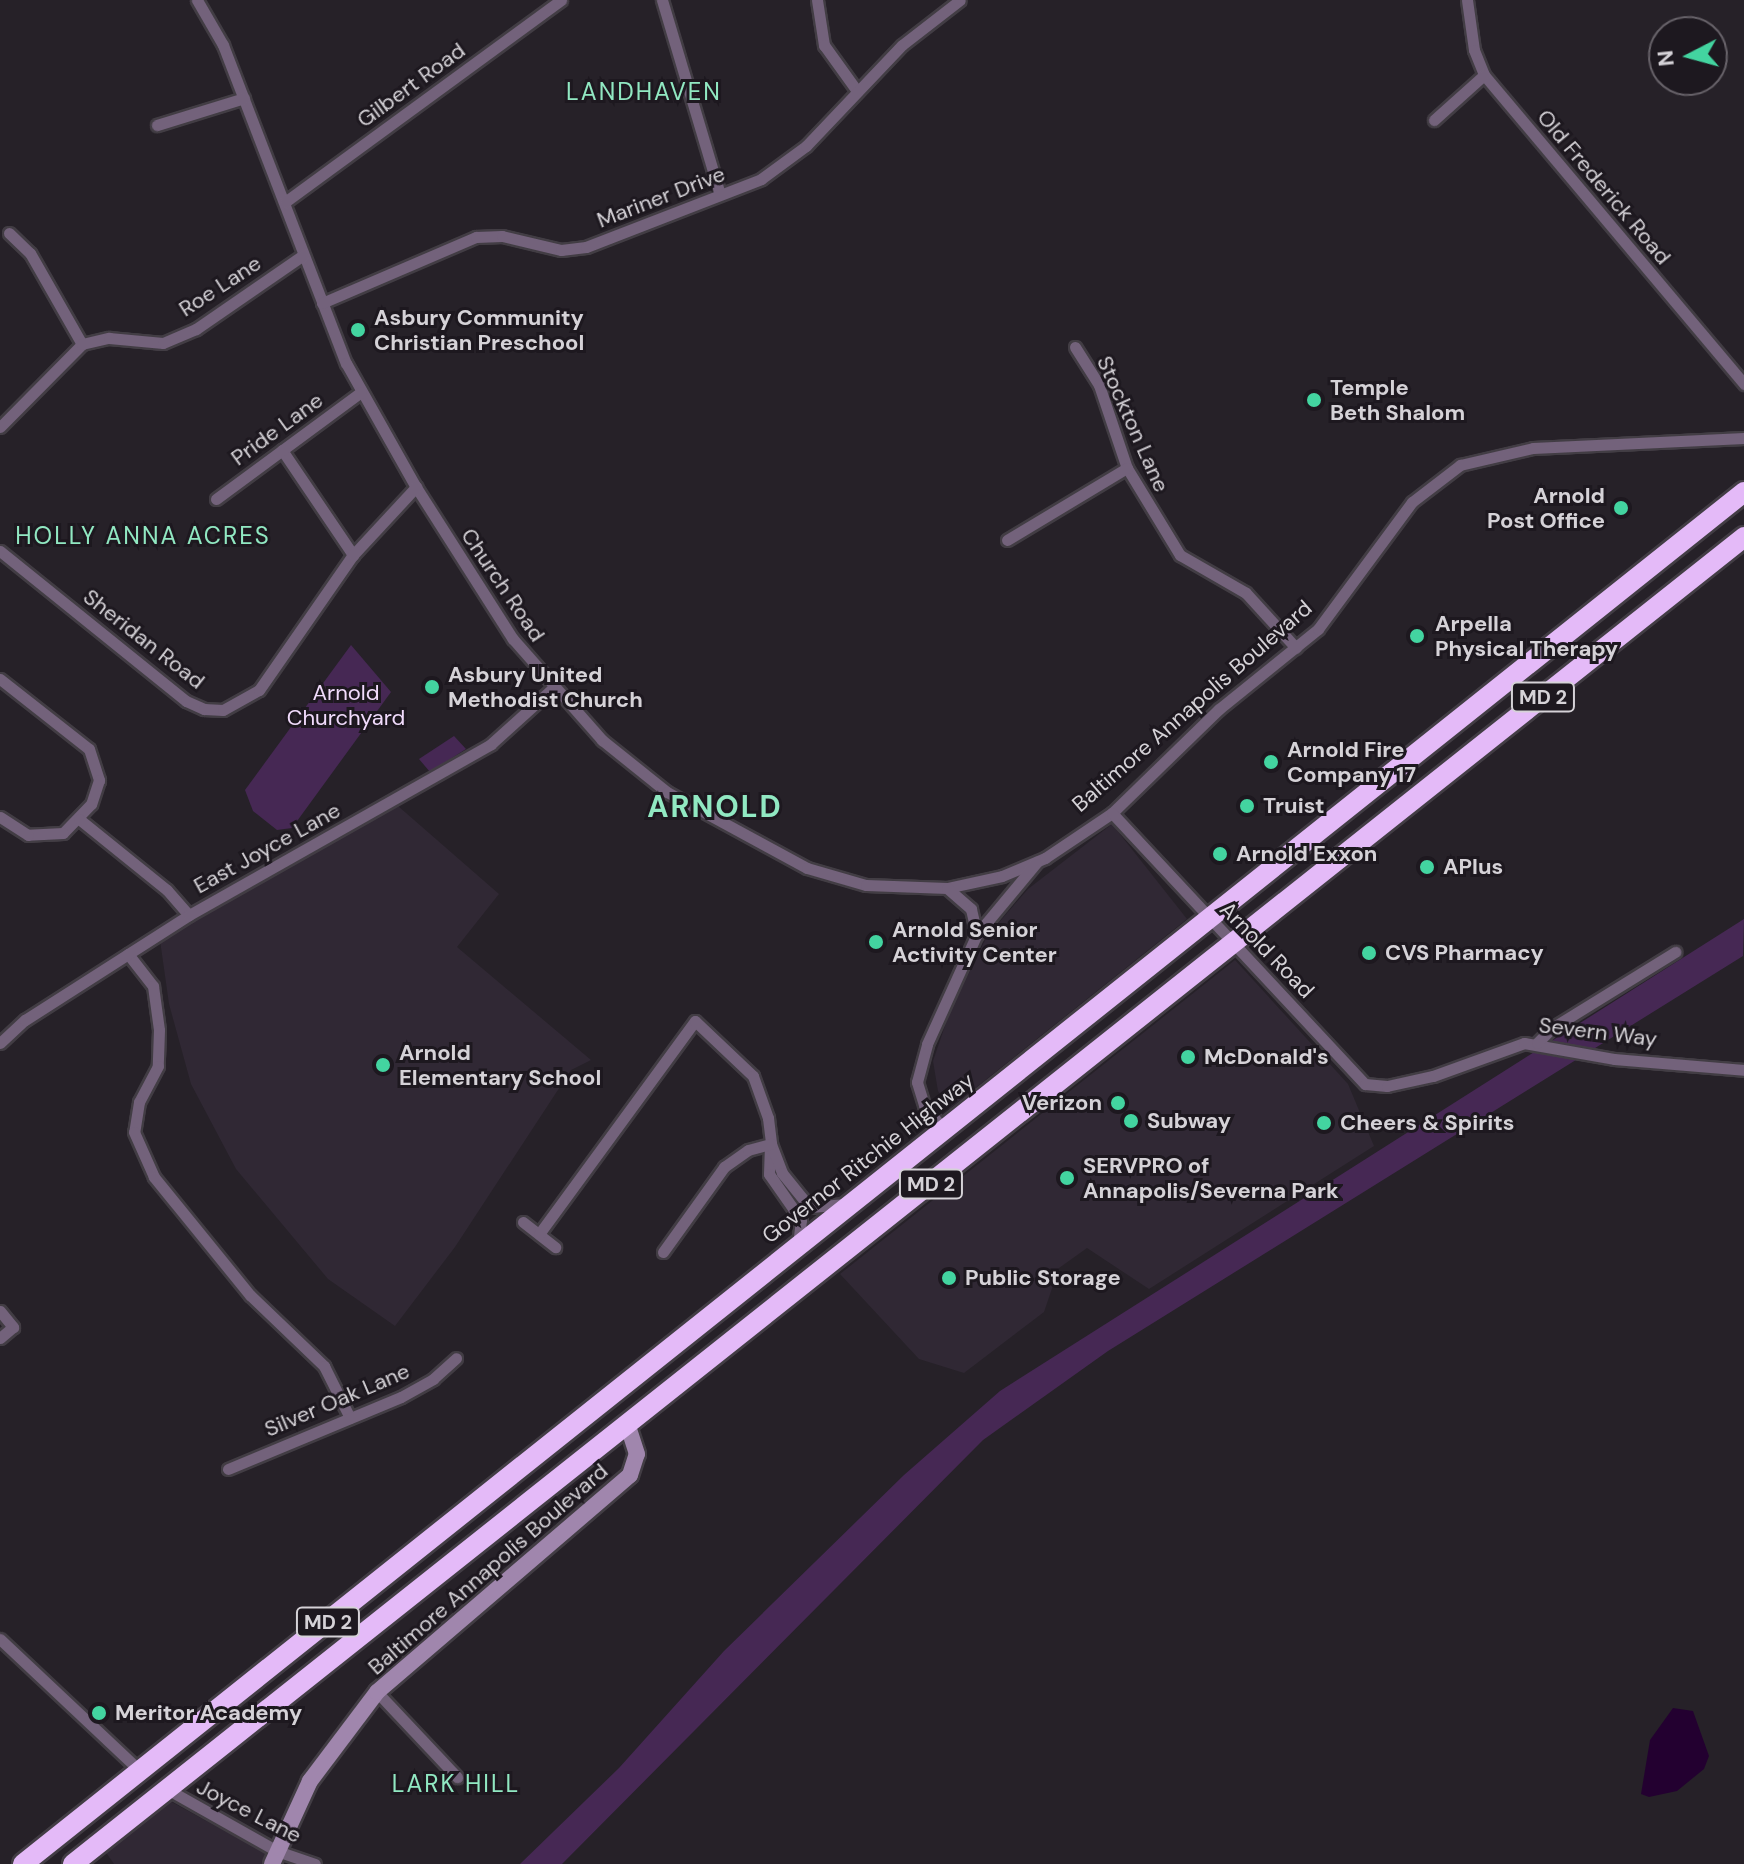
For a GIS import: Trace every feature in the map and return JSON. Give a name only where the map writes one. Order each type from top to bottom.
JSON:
[{"type":"highway","name":"Governor Ritchie Highway","points":[[23,1864],[633,1379],[798,1243],[1744,492]]},
{"type":"highway","name":"MD 2","points":[[73,1864],[1744,537]]},
{"type":"highway","points":[[627,1424],[622,1401],[633,1379]]},
{"type":"highway","points":[[167,1789],[161,1769],[191,1730]]},
{"type":"highway","points":[[93,1849],[110,1824],[147,1792],[148,1777],[141,1772]]},
{"type":"street","name":"Church Road","points":[[197,0],[244,98],[285,202],[302,256],[361,392],[475,585],[553,688],[602,740],[667,792],[753,841],[807,868],[866,885],[947,888],[1002,876],[1037,861]]},
{"type":"street","name":"Gilbert Road","points":[[285,202],[561,0]]},
{"type":"street","points":[[662,0],[720,194]]},
{"type":"street","points":[[817,0],[824,45],[857,91]]},
{"type":"street","name":"Mariner Drive","points":[[322,303],[476,237],[502,236],[561,250],[586,247],[761,179],[806,146],[902,45],[960,0]]},
{"type":"street","name":"Old Frederick Road","points":[[1467,0],[1474,50],[1484,75],[1744,384]]},
{"type":"street","points":[[1434,120],[1484,75]]},
{"type":"street","points":[[157,125],[244,98]]},
{"type":"street","points":[[0,427],[82,344],[30,253],[9,233]]},
{"type":"street","name":"Roe Lane","points":[[82,344],[109,338],[163,343],[196,329],[302,256]]},
{"type":"street","name":"Stockton Lane","points":[[1075,347],[1099,385],[1127,468],[1154,517],[1180,555],[1246,593],[1296,648]]},
{"type":"street","name":"Pride Lane","points":[[216,499],[361,392]]},
{"type":"street","name":"Baltimore Annapolis Boulevard","points":[[943,1129],[924,1105],[918,1070],[956,972],[977,934],[1037,861],[1112,813],[1219,709],[1296,648],[1327,618],[1412,502],[1438,476],[1460,465],[1533,448],[1744,438]]},
{"type":"street","points":[[282,450],[353,555]]},
{"type":"street","points":[[1007,540],[1127,468]]},
{"type":"street","name":"Sheridan Road","points":[[0,551],[186,701],[204,709],[223,710],[259,690],[353,555],[416,487]]},
{"type":"street","points":[[0,679],[93,755],[97,790],[79,819],[63,833],[40,837],[20,832],[0,817]]},
{"type":"street","name":"East Joyce Lane","points":[[0,1043],[25,1020],[189,915],[491,744],[553,688]]},
{"type":"street","name":"Arnold Road","points":[[1112,813],[1360,1080],[1374,1086],[1406,1082]]},
{"type":"street","points":[[79,819],[167,890],[189,915]]},
{"type":"street","points":[[947,888],[971,909],[977,934]]},
{"type":"street","points":[[1537,1043],[1552,1028],[1675,952]]},
{"type":"street","points":[[128,954],[153,986],[159,1030],[158,1066],[139,1102],[134,1132],[154,1177],[250,1295],[324,1366],[350,1418]]},
{"type":"street","points":[[539,1234],[695,1021],[753,1076],[768,1118],[771,1144],[769,1174],[801,1220],[798,1243]]},
{"type":"street","name":"Severn Way","points":[[1406,1082],[1514,1045],[1537,1043],[1601,1057],[1744,1070]]},
{"type":"street","points":[[771,1144],[782,1173],[811,1207],[848,1204]]},
{"type":"street","points":[[663,1252],[724,1167],[748,1150],[771,1144]]},
{"type":"street","points":[[523,1222],[555,1247]]},
{"type":"street","points":[[0,1311],[13,1327],[0,1338]]},
{"type":"street","name":"Silver Oak Lane","points":[[228,1469],[433,1379],[456,1358]]},
{"type":"street","name":"Baltimore Annapolis Boulevard","points":[[275,1858],[310,1781],[377,1692],[630,1475],[637,1454],[627,1424]]},
{"type":"street","points":[[0,1639],[141,1772]]},
{"type":"street","points":[[377,1692],[457,1777]]},
{"type":"street","name":"Joyce Lane","points":[[167,1789],[275,1858],[315,1864]]},
{"type":"shaded area","name":"Arnold Elementary School","points":[[398,806],[499,894],[457,947],[591,1060],[571,1070],[455,1247],[395,1326],[328,1279],[236,1169],[191,1084],[169,1004],[159,933]]},
{"type":"shaded area","points":[[1112,824],[1187,919],[949,1109],[938,1091],[933,1061],[949,1014],[987,936],[1028,889]]},
{"type":"shaded area","points":[[1235,960],[1348,1084],[1374,1146],[1149,1289],[1087,1248],[1059,1268],[1044,1312],[964,1373],[919,1359],[840,1274]]},
{"type":"shaded area","points":[[1673,1708],[1693,1711],[1709,1756],[1704,1769],[1677,1791],[1649,1797],[1641,1794],[1650,1740]]},
{"type":"shaded area","points":[[168,1800],[267,1854],[263,1864],[114,1864],[105,1851]]},
{"type":"green space","name":"Arnold Churchyard","points":[[351,645],[391,692],[292,828],[277,830],[253,811],[245,790]]},
{"type":"green space","points":[[454,736],[466,749],[430,772],[419,759]]},
{"type":"green space","points":[[1744,919],[1743,956],[1108,1351],[983,1440],[562,1864],[520,1864],[619,1768],[724,1651],[904,1475],[1000,1391]]},
{"type":"place","name":"Asbury Community Christian Preschool","points":[[358,330]]},
{"type":"place","name":"Temple Beth Shalom","points":[[1314,400]]},
{"type":"place","name":"Arnold Post Office","points":[[1621,508]]},
{"type":"place","name":"Arpella Physical Therapy","points":[[1417,636]]},
{"type":"place","name":"Asbury United Methodist Church","points":[[432,687]]},
{"type":"place","name":"Arnold Fire Company 17","points":[[1271,762]]},
{"type":"place","name":"Truist","points":[[1247,806]]},
{"type":"place","name":"Arnold Exxon","points":[[1220,854]]},
{"type":"place","name":"APlus","points":[[1427,867]]},
{"type":"place","name":"Arnold Senior Activity Center","points":[[876,942]]},
{"type":"place","name":"CVS Pharmacy","points":[[1369,953]]},
{"type":"place","name":"McDonald's","points":[[1188,1057]]},
{"type":"place","name":"Arnold Elementary School","points":[[383,1065]]},
{"type":"place","name":"Verizon","points":[[1118,1103]]},
{"type":"place","name":"Subway","points":[[1131,1121]]},
{"type":"place","name":"Cheers & Spirits","points":[[1324,1123]]},
{"type":"place","name":"SERVPRO of Annapolis/Severna Park","points":[[1067,1178]]},
{"type":"place","name":"Public Storage","points":[[949,1278]]},
{"type":"place","name":"Meritor Academy","points":[[99,1713]]},
{"type":"district","name":"LANDHAVEN","points":[[644,92]]},
{"type":"district","name":"HOLLY ANNA ACRES","points":[[143,536]]},
{"type":"district","name":"ARNOLD","points":[[715,807]]},
{"type":"district","name":"LARK HILL","points":[[456,1784]]}]
